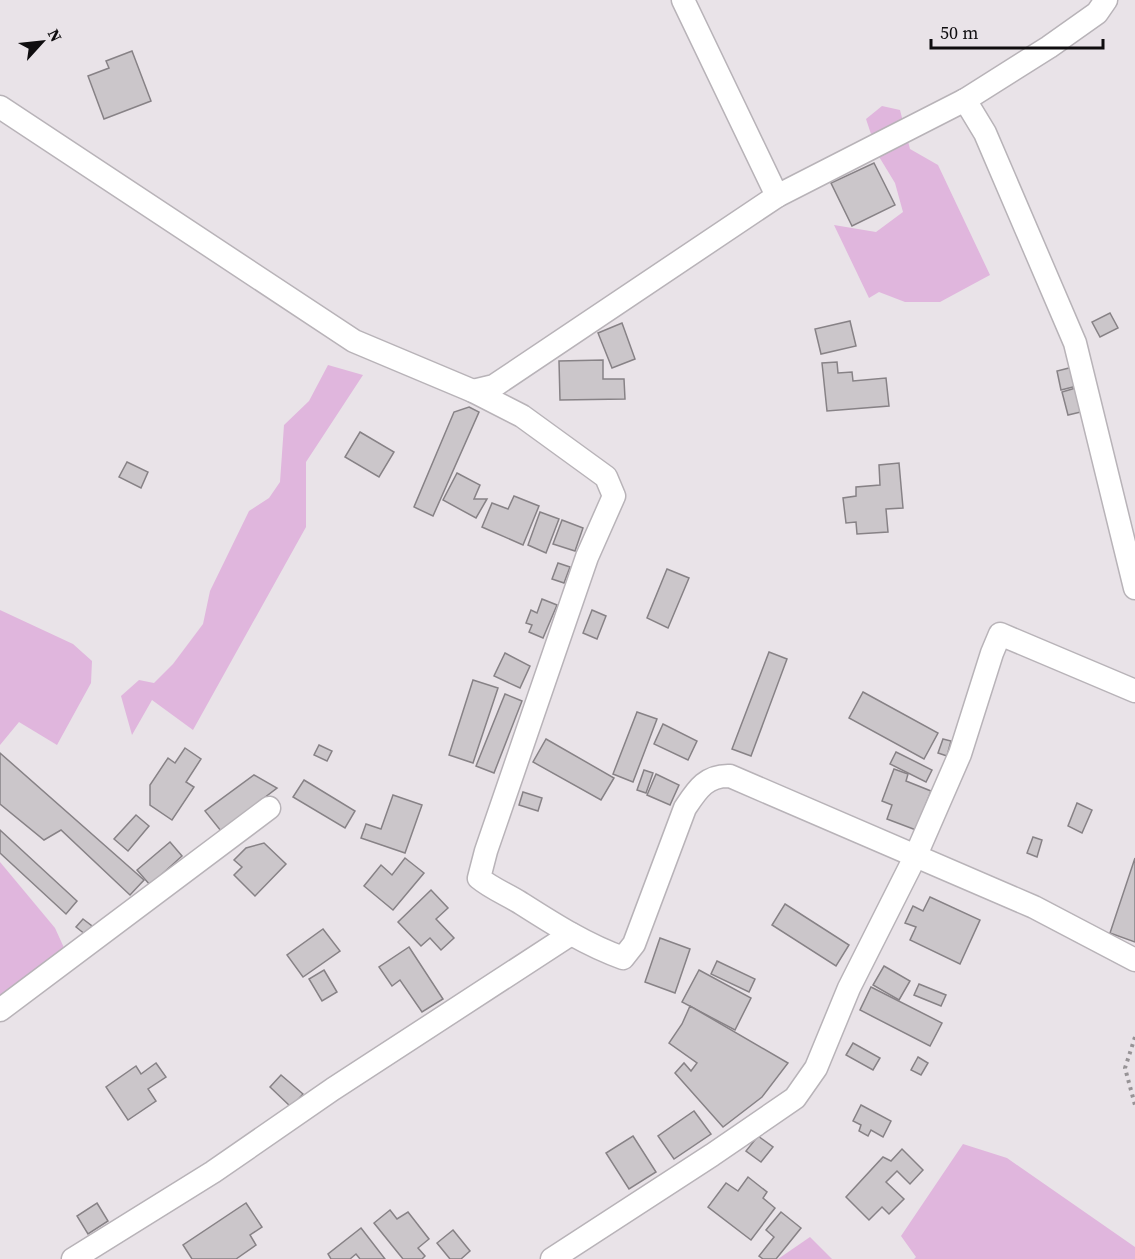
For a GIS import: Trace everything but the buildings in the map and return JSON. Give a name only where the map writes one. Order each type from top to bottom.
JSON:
[{"type":"street","points":[[683,0],[777,196]]},
{"type":"street","points":[[473,391],[494,386],[777,196],[964,100],[1097,14],[1106,0]]},
{"type":"street","points":[[964,100],[985,133],[1075,343],[1135,588]]},
{"type":"street","points":[[0,107],[354,341],[473,391],[522,416],[606,477],[614,496],[587,557],[492,833],[479,878],[490,887],[511,897],[571,934],[623,958],[634,944],[684,808],[695,792],[710,778],[719,775],[730,776],[1034,907],[1135,960]]},
{"type":"street","points":[[552,1259],[795,1098],[816,1068],[849,988],[916,855],[960,754],[1000,634],[1135,691]]},
{"type":"street","points":[[0,1010],[269,808]]},
{"type":"street","points":[[73,1259],[213,1172],[333,1089],[571,934]]},
{"type":"path","points":[[1135,1037],[1125,1068],[1135,1105]]},
{"type":"shaded area","points":[[882,106],[900,110],[910,149],[938,165],[990,275],[940,302],[905,302],[879,292],[869,298],[834,225],[876,232],[903,212],[895,183],[878,155],[866,119]]},
{"type":"shaded area","points":[[328,365],[363,375],[306,462],[306,527],[193,730],[152,700],[132,735],[121,696],[139,680],[154,683],[173,664],[203,624],[210,591],[249,511],[269,498],[280,482],[284,425],[309,401]]},
{"type":"shaded area","points":[[0,610],[73,644],[92,661],[91,683],[57,745],[19,722],[0,745]]},
{"type":"shaded area","points":[[0,862],[55,928],[65,950],[0,997]]},
{"type":"shaded area","points":[[963,1144],[1007,1158],[1135,1247],[1135,1259],[914,1259],[916,1257],[901,1236]]},
{"type":"shaded area","points":[[810,1237],[832,1259],[778,1259]]}]
